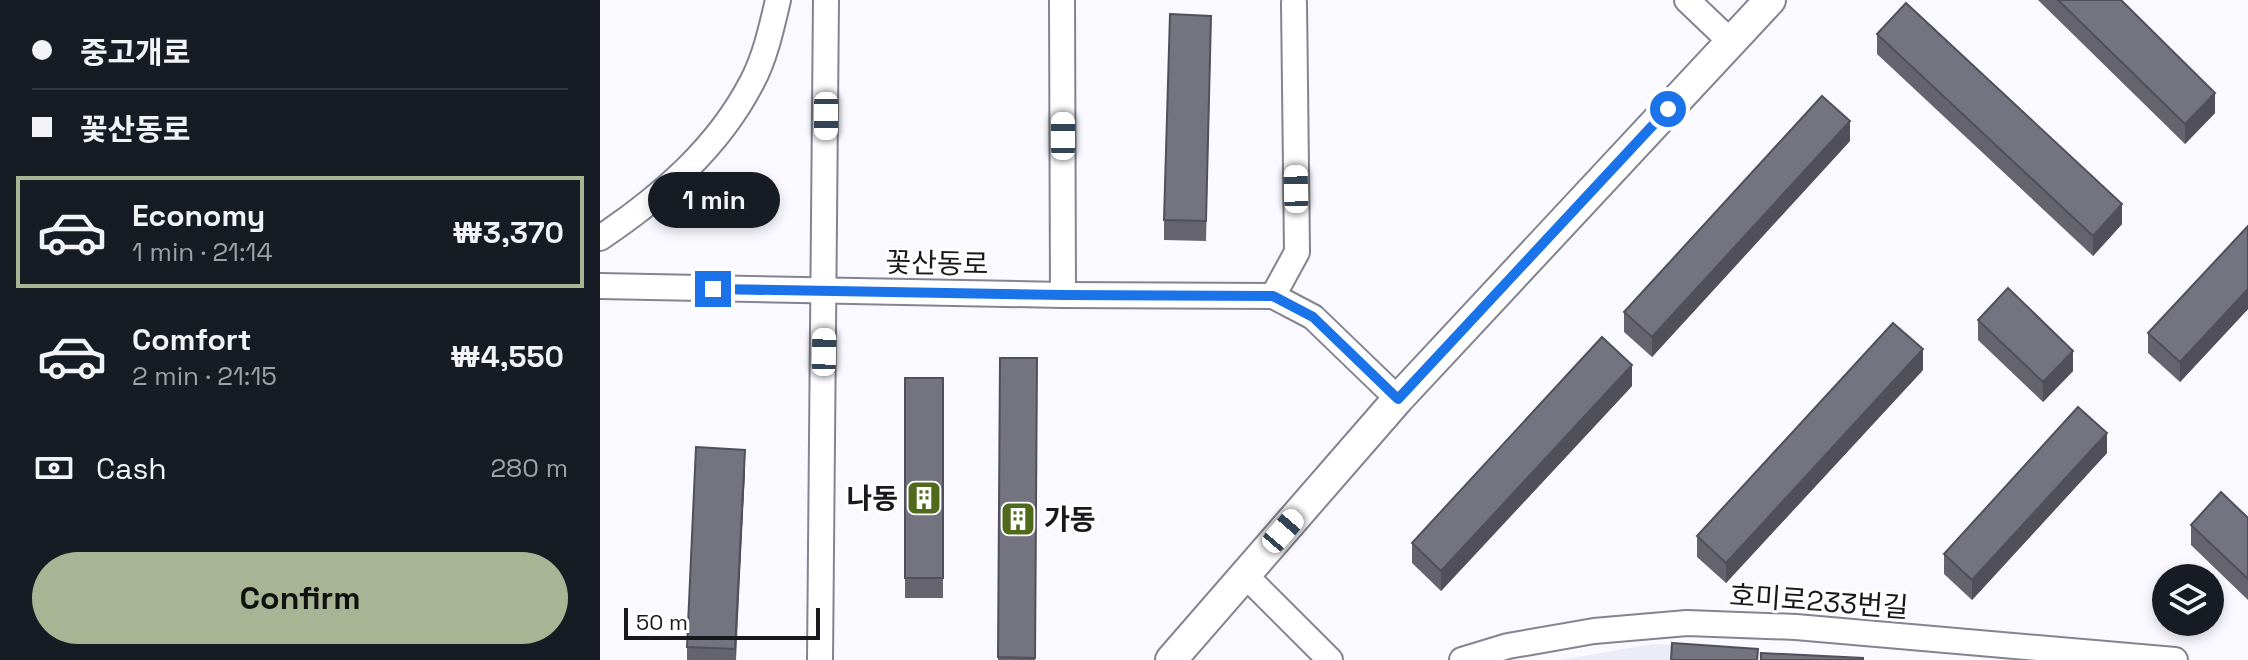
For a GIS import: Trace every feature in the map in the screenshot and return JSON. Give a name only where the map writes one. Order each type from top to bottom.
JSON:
[{"type":"street","points":[[600,238],[686,171],[724,128],[754,79],[778,0]]},
{"type":"street","points":[[820,660],[826,0]]},
{"type":"street","points":[[1687,0],[1731,42]]},
{"type":"street","points":[[1171,660],[1398,399],[1770,0]]},
{"type":"street","points":[[1060,3],[1063,295]]},
{"type":"street","points":[[1273,296],[1297,252],[1294,3]]},
{"type":"street","name":"꽃산동로","points":[[600,286],[1273,296],[1313,317],[1398,399]]},
{"type":"street","points":[[1245,575],[1330,660]]},
{"type":"street","name":"호미로233번길","points":[[1462,660],[1508,646],[1594,631],[1687,623],[1796,627],[2175,660]]},
{"type":"shaded area","points":[[1653,644],[1705,646],[1872,660],[1559,660]]},
{"type":"building","points":[[2058,0],[2121,0],[2215,93],[2185,124]]},
{"type":"building","points":[[1906,3],[2122,204],[2093,236],[1877,34]]},
{"type":"building","points":[[1170,14],[1211,16],[1206,221],[1164,220]]},
{"type":"building","points":[[1822,96],[1850,121],[1652,337],[1624,312]]},
{"type":"building","points":[[2248,226],[2248,289],[2180,362],[2148,333]]},
{"type":"building","points":[[2008,288],[2073,351],[2043,382],[1978,320]]},
{"type":"building","points":[[1893,323],[1923,349],[1726,563],[1697,536]]},
{"type":"building","points":[[1602,337],[1632,365],[1441,571],[1412,543]]},
{"type":"building","name":"가동","points":[[1000,358],[1037,358],[1035,658],[998,657]]},
{"type":"building","name":"나동","points":[[905,378],[943,378],[943,578],[905,578]]},
{"type":"building","points":[[2078,407],[2107,433],[1972,580],[1944,554]]},
{"type":"building","points":[[696,447],[745,450],[735,649],[687,647]]},
{"type":"building","points":[[2221,492],[2248,518],[2248,579],[2191,525]]},
{"type":"building","points":[[1672,643],[1758,649],[1757,660],[1671,660]]},
{"type":"building","points":[[1761,653],[1863,658],[1863,660],[1761,660]]},
{"type":"place","name":"나동","points":[[924,498]]},
{"type":"place","name":"가동","points":[[1018,519]]},
{"type":"route","points":[[713,289],[1273,296],[1313,317],[1398,399],[1668,109]]}]
